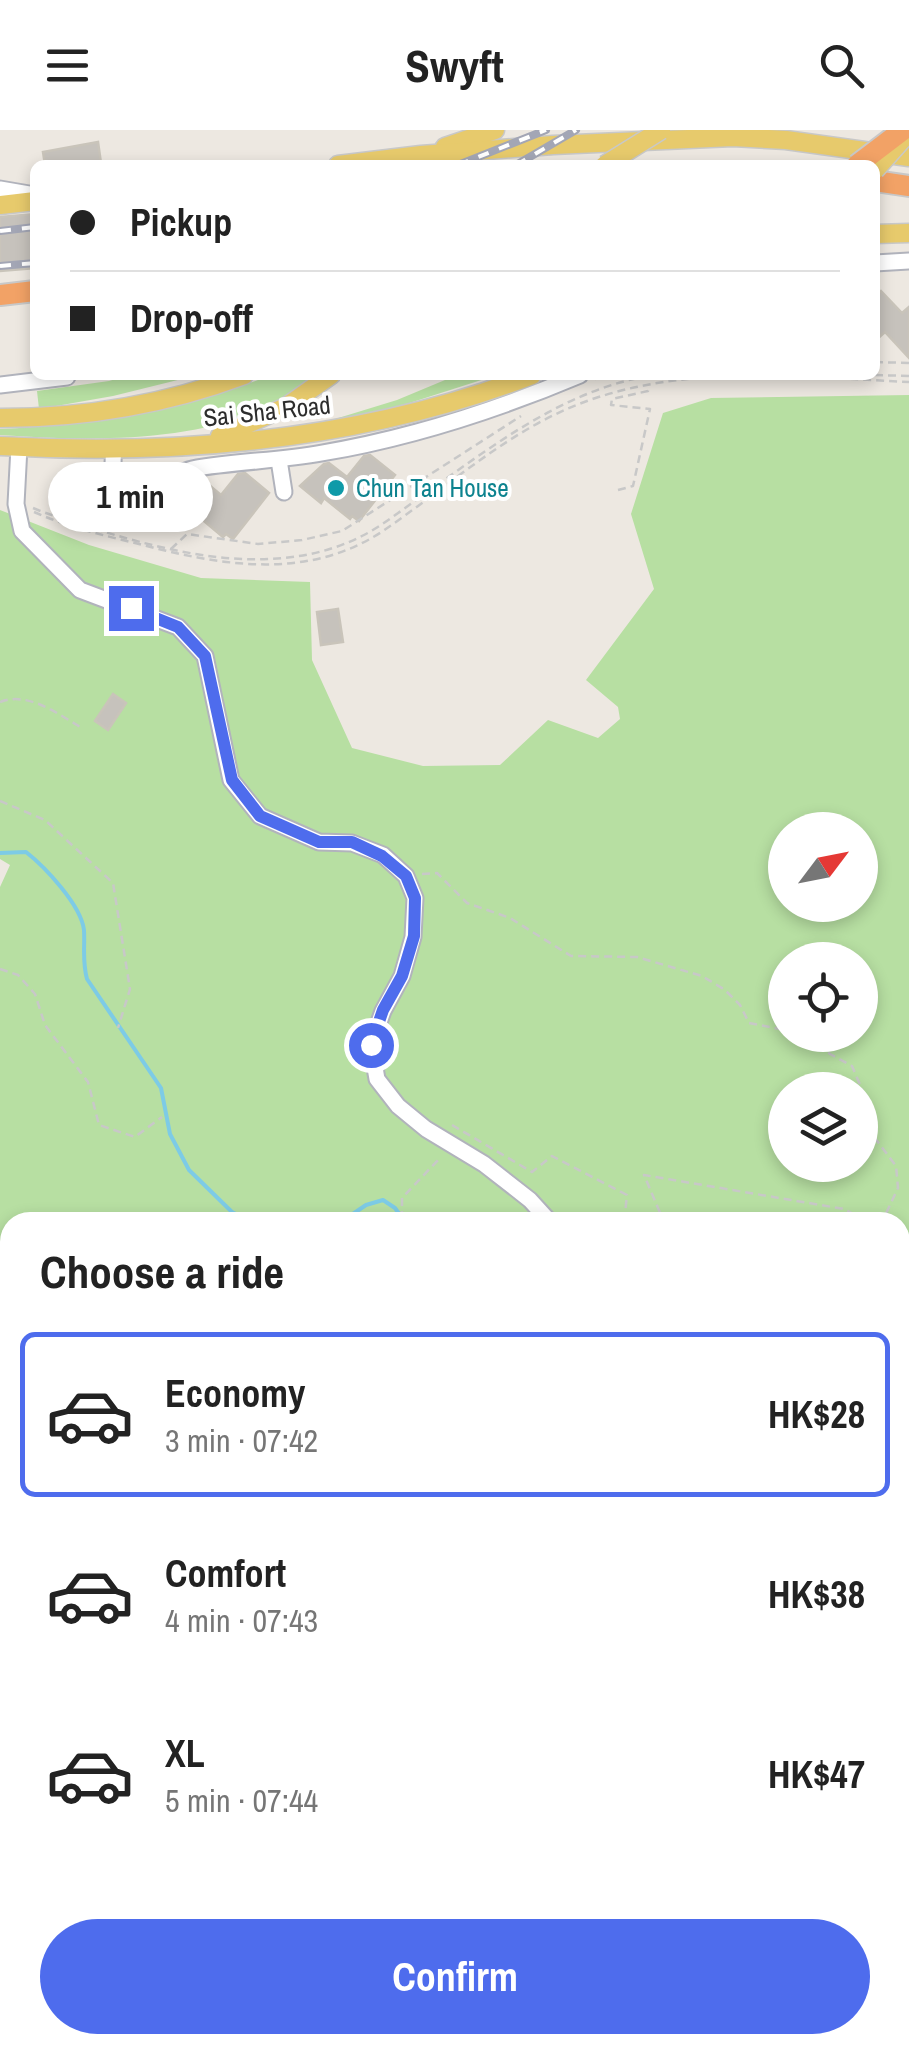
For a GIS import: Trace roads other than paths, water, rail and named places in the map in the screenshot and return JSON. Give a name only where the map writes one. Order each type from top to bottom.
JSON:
[{"type":"highway","points":[[864,160],[906,131]]},
{"type":"highway","points":[[880,182],[909,186]]},
{"type":"highway","points":[[0,295],[30,292]]},
{"type":"main road","points":[[421,154],[495,130]]},
{"type":"main road","points":[[614,160],[660,130]]},
{"type":"main road","points":[[880,164],[906,131]]},
{"type":"main road","points":[[376,160],[421,154],[733,137],[786,140],[909,157]]},
{"type":"main road","points":[[0,205],[30,199]]},
{"type":"main road","points":[[880,234],[909,233]]},
{"type":"main road","name":"Sai Sha Road","points":[[0,418],[98,412],[184,394],[228,380]]},
{"type":"main road","points":[[191,445],[266,418],[323,380]]},
{"type":"main road","name":"Sai Sha Road","points":[[9,446],[114,450],[314,433],[444,405],[518,380]]},
{"type":"lane","points":[[601,143],[660,130]]},
{"type":"lane","points":[[0,188],[30,197]]},
{"type":"lane","points":[[880,262],[909,261]]},
{"type":"lane","points":[[0,385],[47,380]]},
{"type":"lane","points":[[114,450],[115,481],[124,491],[137,496],[160,492],[191,469],[279,460],[367,444],[425,430],[578,380]]},
{"type":"lane","points":[[9,446],[22,531],[80,590],[178,627],[205,656],[232,780],[260,816],[319,842],[352,842],[382,856],[406,876],[415,898],[414,936],[402,976],[383,1010],[371,1045],[377,1078],[398,1106],[484,1164],[541,1212]]},
{"type":"lane","points":[[279,460],[284,492]]},
{"type":"waterway","points":[[0,853],[26,852],[69,898],[84,930],[87,979],[161,1088],[170,1134],[189,1170],[232,1212]]},
{"type":"waterway","points":[[356,1212],[383,1200],[398,1212]]},
{"type":"railway","points":[[471,160],[546,130]]},
{"type":"railway","points":[[525,160],[576,130]]},
{"type":"railway","points":[[0,231],[30,228]]},
{"type":"railway","points":[[0,266],[30,263]]},
{"type":"place","name":"Chun Tan House","points":[[336,488]]}]
